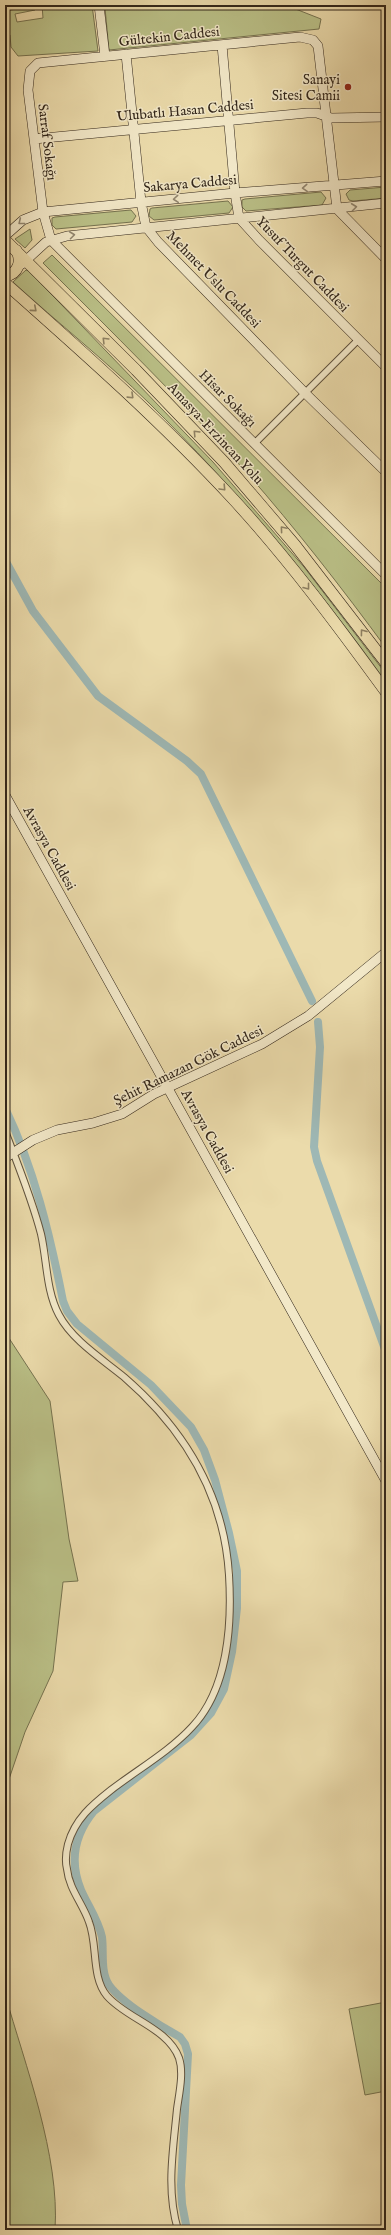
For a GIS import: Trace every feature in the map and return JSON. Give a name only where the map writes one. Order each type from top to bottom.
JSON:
[{"type":"highway","name":"Amasya-Erzincan Yolu","points":[[5,240],[156,392],[255,497],[320,576],[386,663]]},
{"type":"highway","points":[[5,276],[16,269],[19,259],[10,246]]},
{"type":"highway","points":[[5,284],[121,386],[229,494],[297,574],[386,692]]},
{"type":"street","points":[[99,5],[105,56]]},
{"type":"street","name":"Gültekin Caddesi","points":[[30,71],[38,63],[300,37],[313,40],[318,46],[326,117]]},
{"type":"street","name":"Yusuf Turgut Caddesi","points":[[222,45],[235,193],[239,218],[259,240],[386,367]]},
{"type":"street","name":"Mehmet Uslu Caddesi","points":[[126,54],[141,202],[146,227],[158,242],[305,393],[386,472]]},
{"type":"street","name":"Sarraf Sokağı","points":[[30,71],[28,90],[43,212],[51,240]]},
{"type":"street","name":"Ulubatlı Hasan Caddesi","points":[[34,139],[134,128],[312,112],[326,117],[386,117]]},
{"type":"street","points":[[326,117],[333,186],[337,209],[386,258]]},
{"type":"street","name":"Sakarya Caddesi","points":[[5,236],[23,220],[43,212],[235,193],[386,181]]},
{"type":"street","points":[[16,269],[51,240],[67,236],[386,203]]},
{"type":"street","name":"Hisar Sokağı","points":[[51,240],[386,575]]},
{"type":"street","points":[[254,444],[358,340]]},
{"type":"street","name":"Avrasya Caddesi","points":[[5,795],[386,1481]]},
{"type":"street","name":"Şehit Ramazan Gök Caddesi","points":[[5,1158],[33,1140],[57,1130],[93,1123],[122,1114],[167,1088],[262,1044],[286,1031],[308,1016],[386,952]]},
{"type":"street","points":[[5,1131],[34,1210],[46,1257],[50,1286],[58,1314],[73,1334],[150,1401],[178,1433],[201,1471],[217,1513],[226,1548],[230,1594],[227,1640],[223,1666],[216,1688],[204,1711],[192,1727],[92,1806],[73,1830],[66,1855],[66,1868],[71,1884],[89,1921],[93,1935],[98,1974],[104,1992],[117,2006],[166,2039],[179,2058],[179,2089],[170,2196],[178,2230]]},
{"type":"green space","points":[[42,5],[92,5],[98,51],[18,56],[11,47],[10,35],[5,36],[5,11],[34,6],[35,10],[15,14],[17,22],[43,18]]},
{"type":"green space","points":[[145,5],[268,5],[293,8],[321,19],[319,29],[109,50],[105,8]]},
{"type":"green space","points":[[386,187],[386,198],[353,201],[349,200],[346,194],[350,190]]},
{"type":"green space","points":[[321,192],[326,198],[322,205],[246,211],[242,207],[242,200],[245,199]]},
{"type":"green space","points":[[228,201],[233,207],[229,213],[154,220],[149,216],[150,209],[152,208]]},
{"type":"green space","points":[[131,210],[136,216],[132,222],[56,229],[52,225],[52,218],[55,217]]},
{"type":"green space","points":[[30,229],[32,240],[25,248],[15,239]]},
{"type":"green space","points":[[52,255],[386,588],[386,648],[353,603],[247,473],[172,393],[43,263]]},
{"type":"green space","points":[[26,270],[29,271],[213,462],[304,567],[386,674],[386,682],[303,573],[213,469],[133,387],[13,282]]},
{"type":"green space","points":[[5,1332],[50,1401],[69,1539],[78,1581],[63,1582],[53,1671],[25,1732],[5,1791]]},
{"type":"green space","points":[[5,1994],[31,2080],[47,2142],[55,2202],[55,2230],[5,2230]]},
{"type":"green space","points":[[386,2002],[386,2091],[365,2095],[349,2009]]},
{"type":"waterway","points":[[5,560],[33,611],[98,696],[187,761],[201,774],[312,1001]]},
{"type":"waterway","points":[[318,1022],[320,1047],[314,1147],[317,1161],[386,1352]]},
{"type":"waterway","points":[[5,1108],[33,1178],[47,1227],[63,1301],[67,1311],[77,1324],[151,1385],[191,1427],[204,1450],[215,1480],[237,1571],[237,1608],[232,1652],[224,1689],[211,1713],[191,1735],[94,1811],[87,1820],[78,1838],[75,1858],[77,1879],[102,1937],[103,1968],[106,1980],[115,1992],[123,1999],[152,2020],[180,2037],[185,2044],[188,2054],[181,2185],[182,2204],[187,2230]]},
{"type":"place","name":"Sanayi Sitesi Camii","points":[[348,87]]}]
